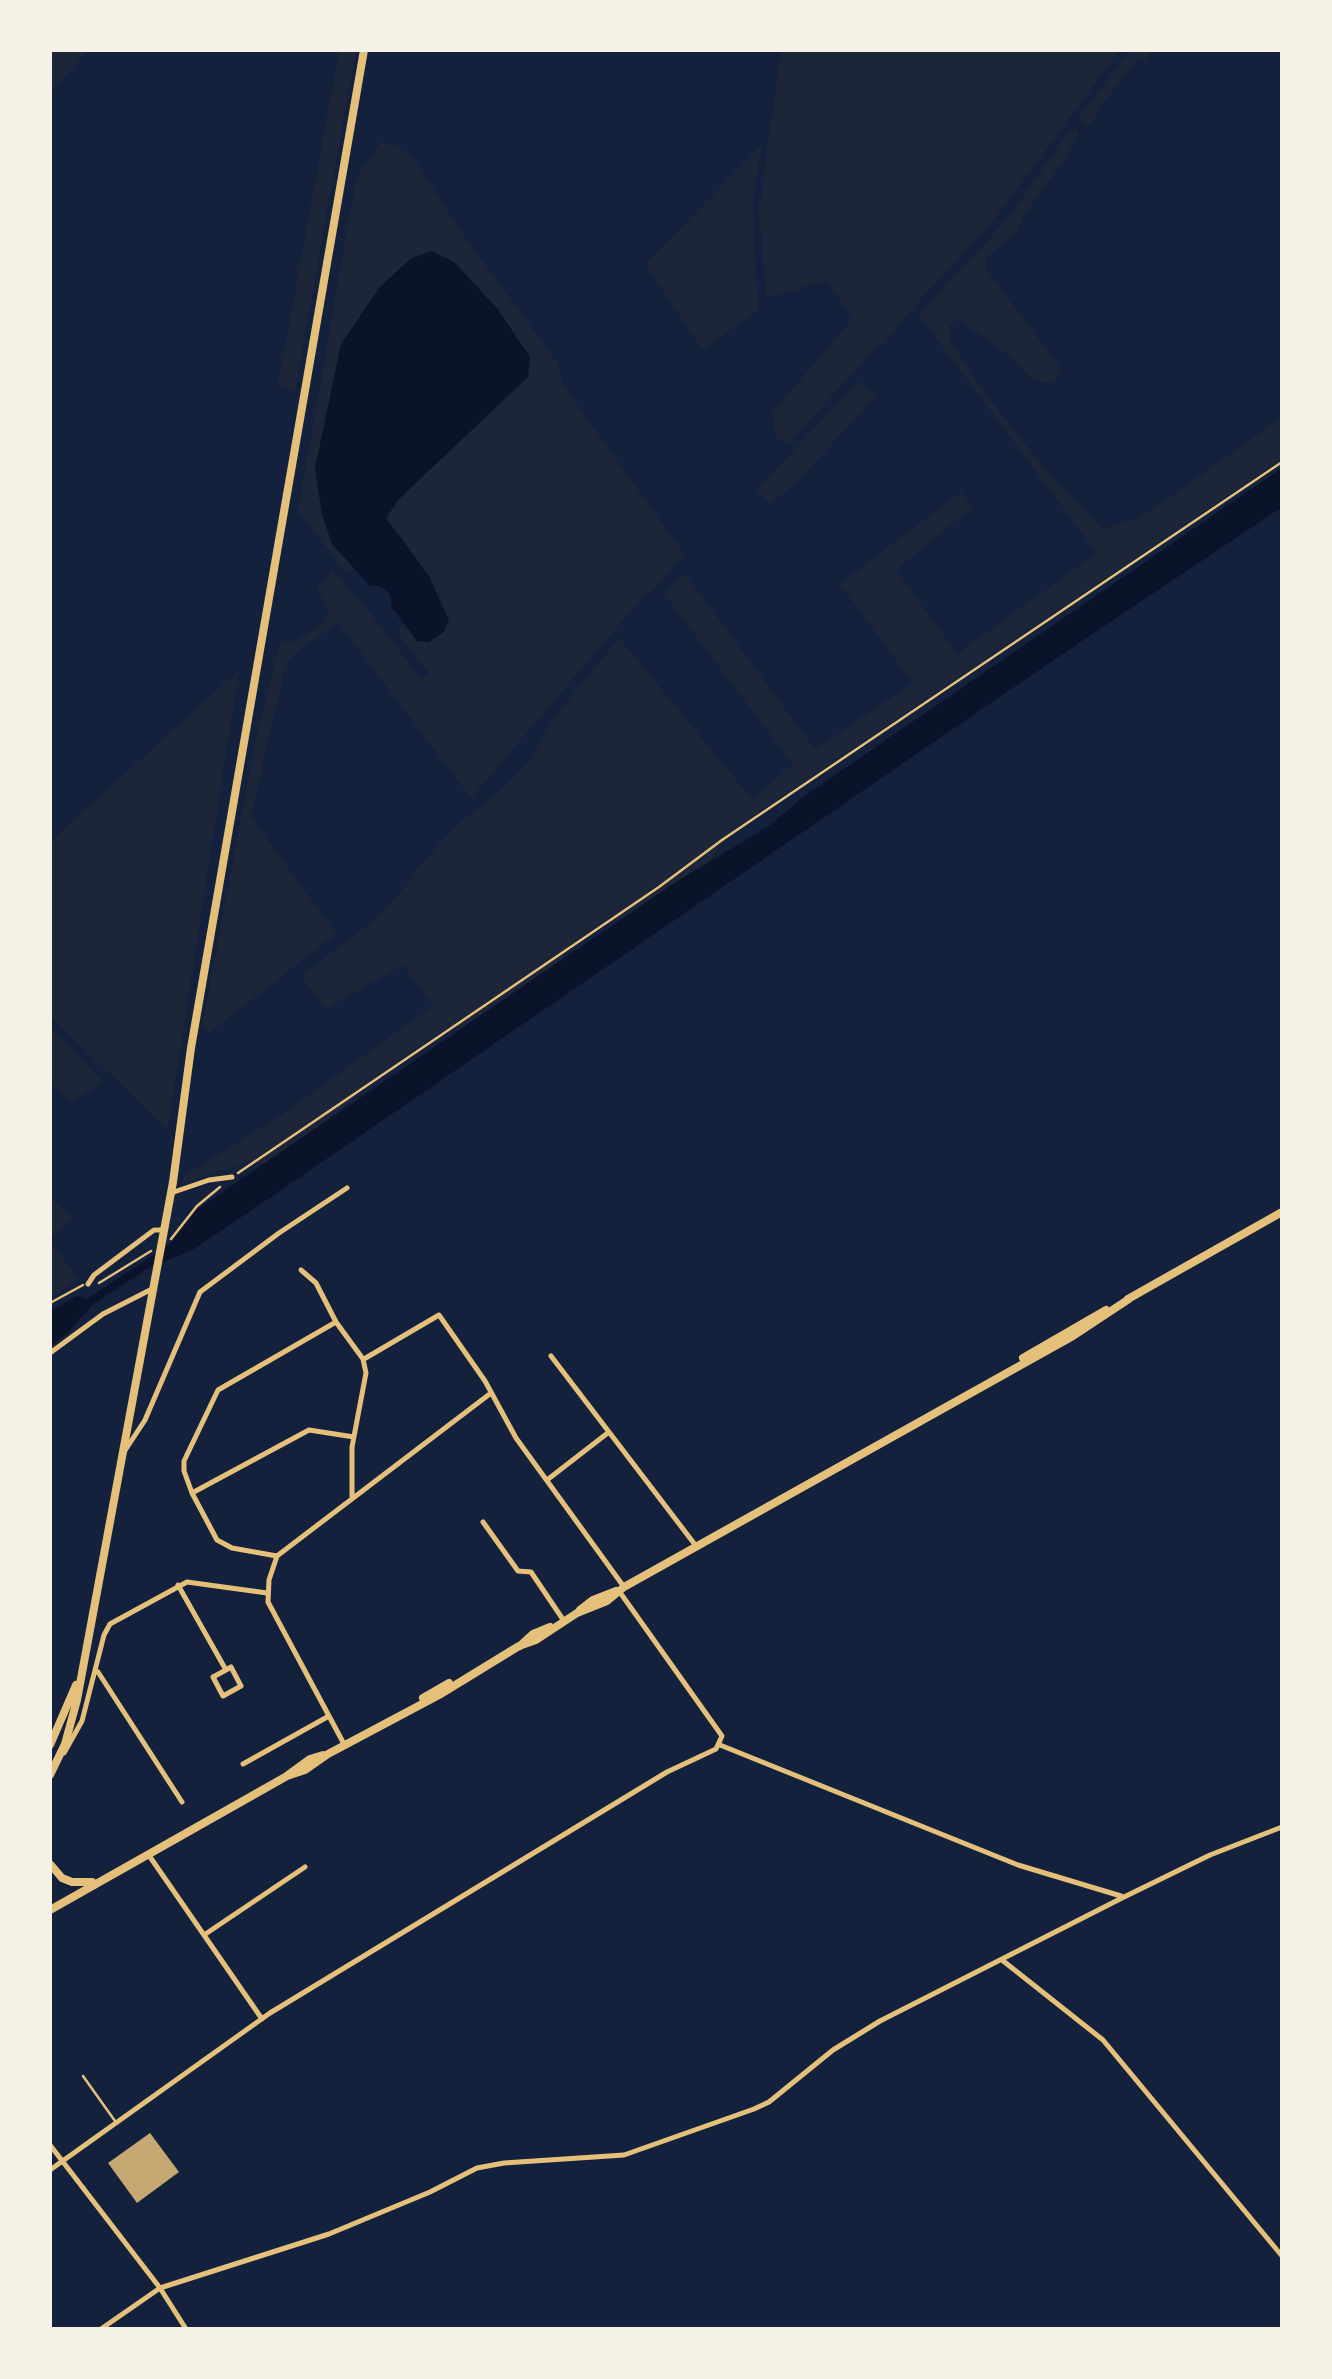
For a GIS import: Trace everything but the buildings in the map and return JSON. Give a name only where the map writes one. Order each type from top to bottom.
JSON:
[{"type":"main road","points":[[50,1775],[59,1759],[82,1671],[164,1230],[191,1048],[364,50]]},
{"type":"main road","points":[[50,1910],[287,1776],[305,1770],[519,1646],[536,1640],[554,1626],[607,1601],[621,1589],[1072,1336],[1128,1299],[1282,1212]]},
{"type":"main road","points":[[50,1745],[82,1671]]},
{"type":"main road","points":[[50,1864],[62,1878],[72,1882],[96,1882]]},
{"type":"street","points":[[170,1192],[232,1177]]},
{"type":"street","points":[[122,1454],[146,1420],[200,1292],[347,1188]]},
{"type":"street","points":[[88,1284],[94,1275],[154,1230],[164,1230]]},
{"type":"street","points":[[301,1270],[316,1283],[336,1322],[362,1359],[365,1386],[354,1437],[352,1496]]},
{"type":"street","points":[[50,1352],[102,1314],[152,1289]]},
{"type":"street","points":[[50,2170],[262,2019],[649,1782],[719,1745],[722,1736],[516,1438],[439,1315],[362,1359]]},
{"type":"street","points":[[277,1556],[224,1546],[204,1518],[184,1471],[184,1461],[213,1396],[224,1385],[336,1322]]},
{"type":"street","points":[[551,1356],[697,1547]]},
{"type":"street","points":[[344,1744],[270,1606],[267,1593],[277,1556],[491,1393]]},
{"type":"street","points":[[192,1492],[308,1430],[354,1437]]},
{"type":"street","points":[[547,1480],[609,1432]]},
{"type":"street","points":[[483,1522],[518,1571],[531,1572],[564,1621]]},
{"type":"street","points":[[59,1759],[71,1745],[82,1721],[107,1629],[123,1615],[178,1585],[194,1581],[267,1593]]},
{"type":"street","points":[[178,1585],[226,1670]]},
{"type":"street","points":[[231,1667],[241,1686],[223,1696],[213,1677],[226,1670],[231,1667]]},
{"type":"street","points":[[96,1670],[182,1802]]},
{"type":"street","points":[[243,1764],[329,1716]]},
{"type":"street","points":[[719,1745],[1018,1865],[1124,1897]]},
{"type":"street","points":[[101,2329],[160,2288],[330,2234],[488,2165],[624,2155],[754,2109],[769,2102],[847,2040],[1124,1897],[1210,1855],[1282,1826]]},
{"type":"street","points":[[148,1854],[262,2019]]},
{"type":"street","points":[[204,1935],[305,1866]]},
{"type":"street","points":[[1002,1960],[1103,2040],[1282,2256]]},
{"type":"street","points":[[50,2145],[160,2288],[186,2329]]},
{"type":"lane","points":[[83,2076],[116,2121]]},
{"type":"path","points":[[166,1243],[196,1206],[232,1177],[1282,462]]},
{"type":"path","points":[[137,1257],[152,1250]]},
{"type":"path","points":[[50,1303],[76,1287]]},
{"type":"shaded area","points":[[50,50],[89,50],[50,93]]},
{"type":"shaded area","points":[[339,50],[356,50],[295,392],[278,385]]},
{"type":"shaded area","points":[[781,50],[1120,50],[992,222],[882,347],[879,344],[788,444],[776,439],[772,413],[853,318],[825,280],[766,299],[759,209]]},
{"type":"shaded area","points":[[1131,50],[1153,50],[1145,60],[1138,59],[1091,124],[1084,126],[1079,117]]},
{"type":"shaded area","points":[[1068,132],[1079,133],[1064,160],[1023,217],[1017,232],[987,257],[985,267],[1062,371],[1055,381],[1046,383],[1030,378],[1012,357],[958,320],[949,324],[949,339],[977,383],[1045,469],[1103,529],[1134,519],[1159,505],[1282,417],[1282,459],[735,828],[709,861],[616,922],[612,915],[569,946],[562,959],[464,1026],[448,1027],[376,1076],[337,1113],[264,1164],[251,1160],[181,1185],[184,1176],[280,1116],[433,1006],[403,965],[326,1009],[301,976],[377,918],[457,825],[501,790],[531,759],[554,718],[619,638],[752,799],[793,764],[664,594],[684,573],[815,749],[913,683],[840,584],[961,492],[973,507],[896,570],[957,654],[1097,553],[918,314],[980,250],[1017,206]]},
{"type":"shaded area","points":[[382,141],[411,154],[464,236],[557,362],[563,385],[684,554],[471,798],[339,623],[286,663],[251,817],[336,934],[209,1033],[202,1027],[257,732],[279,645],[285,640],[291,644],[322,624],[329,608],[316,588],[327,579],[331,569],[421,679],[429,673],[397,632],[403,623],[417,641],[449,621],[429,576],[386,518],[398,499],[315,468],[331,542],[356,569],[347,574],[298,511],[356,178]]},
{"type":"shaded area","points":[[762,145],[753,203],[758,310],[703,350],[645,264]]},
{"type":"shaded area","points":[[431,251],[454,262],[497,308],[530,357],[528,377],[399,499],[386,518],[429,576],[449,621],[443,633],[429,642],[417,641],[392,608],[390,594],[380,586],[369,585],[332,544],[322,514],[315,468],[341,344],[379,288],[410,259]]},
{"type":"shaded area","points":[[858,381],[877,395],[798,481],[770,504],[757,490]]},
{"type":"shaded area","points":[[1282,468],[1282,507],[194,1249],[147,1269],[92,1305],[66,1335],[50,1346],[50,1311],[77,1296],[87,1299],[143,1262],[173,1241],[196,1210],[673,884],[770,825],[803,797]]},
{"type":"shaded area","points":[[239,670],[166,1128],[50,1016],[50,842]]},
{"type":"shaded area","points":[[50,1026],[103,1082],[71,1103],[50,1083]]},
{"type":"shaded area","points":[[50,1198],[73,1217],[50,1239]]},
{"type":"shaded area","points":[[50,1241],[79,1279],[50,1298]]}]
